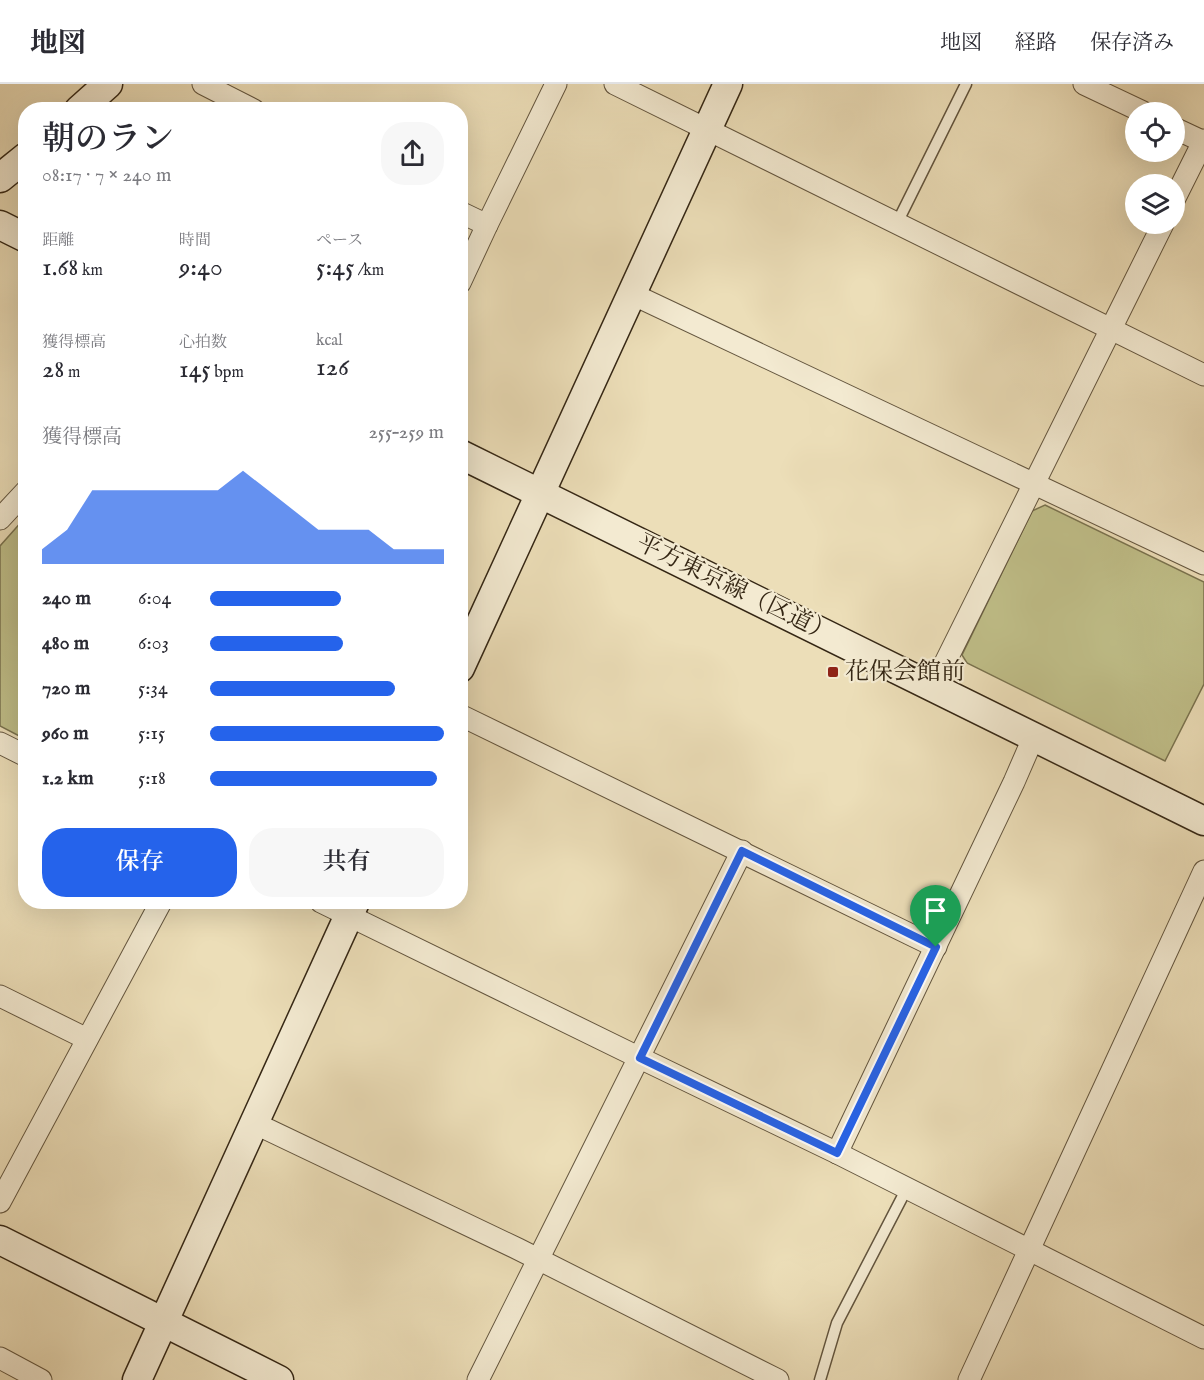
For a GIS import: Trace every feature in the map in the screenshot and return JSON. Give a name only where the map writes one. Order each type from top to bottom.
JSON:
[{"type":"street","points":[[88,102],[108,84]]},
{"type":"street","points":[[203,84],[238,102]]},
{"type":"street","points":[[468,266],[556,84]]},
{"type":"street","points":[[615,84],[1204,375]]},
{"type":"street","points":[[468,651],[728,84]]},
{"type":"street","points":[[1084,84],[1125,103]]},
{"type":"street","points":[[1185,133],[1204,141],[1185,178]]},
{"type":"street","points":[[0,178],[18,163]]},
{"type":"street","points":[[468,216],[487,225]]},
{"type":"street","points":[[0,225],[18,234]]},
{"type":"street","points":[[933,687],[1158,234]]},
{"type":"street","points":[[632,294],[1204,564]]},
{"type":"street","name":"平方東京線（区道）","points":[[468,458],[1204,821]]},
{"type":"street","points":[[0,519],[18,502]]},
{"type":"street","points":[[468,719],[936,947]]},
{"type":"street","points":[[837,1153],[1034,736]]},
{"type":"street","points":[[0,743],[18,752]]},
{"type":"street","points":[[478,1380],[742,851]]},
{"type":"street","points":[[969,1380],[1204,871]]},
{"type":"street","points":[[0,1202],[157,909]]},
{"type":"street","points":[[137,1380],[352,909]]},
{"type":"street","points":[[354,909],[640,1058],[837,1153],[1204,1338]]},
{"type":"street","points":[[0,996],[87,1039]]},
{"type":"street","points":[[254,1123],[537,1259],[748,1369],[778,1380]]},
{"type":"street","points":[[0,1240],[279,1380]]},
{"type":"street","points":[[0,1358],[41,1380]]},
{"type":"lane","points":[[897,223],[966,84]]},
{"type":"lane","points":[[820,1380],[837,1323],[907,1188]]},
{"type":"shaded area","points":[[1045,505],[1204,582],[1204,684],[1165,761],[967,663],[962,655],[1032,511]]},
{"type":"shaded area","points":[[18,526],[18,735],[0,726],[0,546]]},
{"type":"place","name":"花保会館前","points":[[833,672]]},
{"type":"route","points":[[742,851],[936,947],[837,1153],[640,1058],[742,851]]}]
